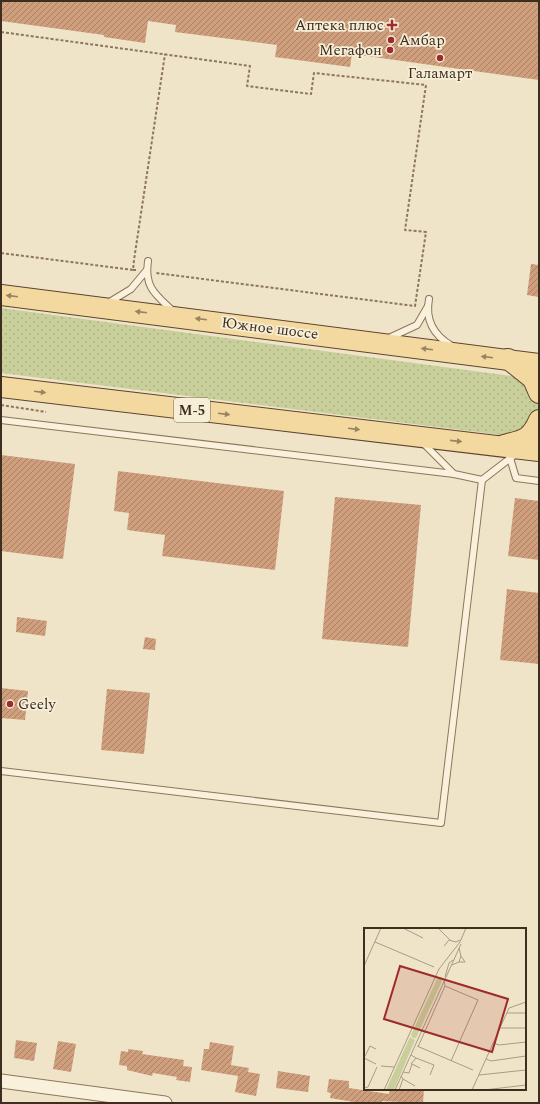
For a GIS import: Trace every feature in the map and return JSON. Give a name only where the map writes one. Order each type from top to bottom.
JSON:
[{"type":"main road","name":"Южное шоссе","points":[[1,294],[539,364]]},
{"type":"main road","points":[[508,359],[533,380],[539,393]]},
{"type":"main road","name":"М-5","points":[[1,387],[417,437],[518,451]]},
{"type":"main road","points":[[518,451],[524,440],[534,432],[539,420]]},
{"type":"street","points":[[1,1081],[81,1098],[165,1103]]},
{"type":"lane","points":[[148,261],[146,271],[148,283],[154,293],[180,317]]},
{"type":"lane","points":[[102,307],[131,290],[146,271]]},
{"type":"lane","points":[[429,299],[429,320],[437,334],[446,342],[466,354]]},
{"type":"lane","points":[[369,341],[385,339],[408,331],[417,325],[428,306]]},
{"type":"lane","points":[[1,420],[454,474],[482,480]]},
{"type":"lane","points":[[417,437],[454,474]]},
{"type":"lane","points":[[1,771],[441,823],[482,480],[518,451]]},
{"type":"lane","points":[[518,451],[516,478],[539,481]]},
{"type":"path","points":[[1,32],[250,66],[247,86],[311,94],[314,73],[426,85],[405,230],[426,232],[415,306],[1,253]]},
{"type":"path","points":[[133,270],[165,54]]},
{"type":"path","points":[[1,406],[46,412]]},
{"type":"green space","points":[[1,308],[519,377],[538,401],[539,412],[519,437],[1,373]]},
{"type":"building","name":"Амбар","points":[[1,1],[539,1],[539,80],[352,54],[350,67],[275,57],[277,45],[175,32],[176,25],[148,21],[145,43],[104,37],[104,35],[1,21]]},
{"type":"building","points":[[531,264],[539,265],[539,297],[527,295]]},
{"type":"building","points":[[1,455],[75,464],[63,559],[1,551]]},
{"type":"building","points":[[118,471],[284,491],[275,570],[162,556],[165,535],[127,530],[129,513],[114,511]]},
{"type":"building","points":[[335,497],[421,505],[408,647],[322,639]]},
{"type":"building","points":[[515,498],[539,501],[539,560],[508,556]]},
{"type":"building","points":[[507,589],[539,593],[539,664],[500,660]]},
{"type":"building","points":[[17,617],[47,621],[45,636],[16,632]]},
{"type":"building","points":[[145,637],[156,639],[155,650],[143,649]]},
{"type":"building","points":[[1,688],[28,691],[25,720],[1,718]]},
{"type":"building","points":[[107,689],[150,693],[144,754],[101,750]]},
{"type":"building","points":[[16,1040],[37,1043],[34,1061],[14,1058]]},
{"type":"building","points":[[58,1041],[76,1044],[71,1072],[53,1069]]},
{"type":"building","points":[[210,1042],[234,1046],[231,1065],[249,1068],[248,1072],[260,1074],[256,1096],[235,1092],[238,1076],[201,1070],[204,1049],[209,1049]]},
{"type":"building","points":[[128,1049],[143,1051],[142,1054],[184,1060],[183,1066],[192,1067],[190,1082],[176,1080],[177,1077],[153,1073],[152,1076],[127,1070],[127,1066],[119,1065],[121,1051],[128,1052]]},
{"type":"building","points":[[278,1071],[310,1076],[308,1092],[276,1088]]},
{"type":"building","points":[[329,1079],[349,1081],[349,1088],[389,1094],[390,1090],[424,1090],[423,1103],[382,1101],[382,1103],[360,1103],[330,1098],[331,1093],[327,1092]]},
{"type":"place","name":"Аптека плюс","points":[[392,25]]},
{"type":"place","name":"Амбар","points":[[391,40]]},
{"type":"place","name":"Мегафон","points":[[390,50]]},
{"type":"place","name":"Галамарт","points":[[440,58]]},
{"type":"place","name":"Geely","points":[[10,704]]}]
